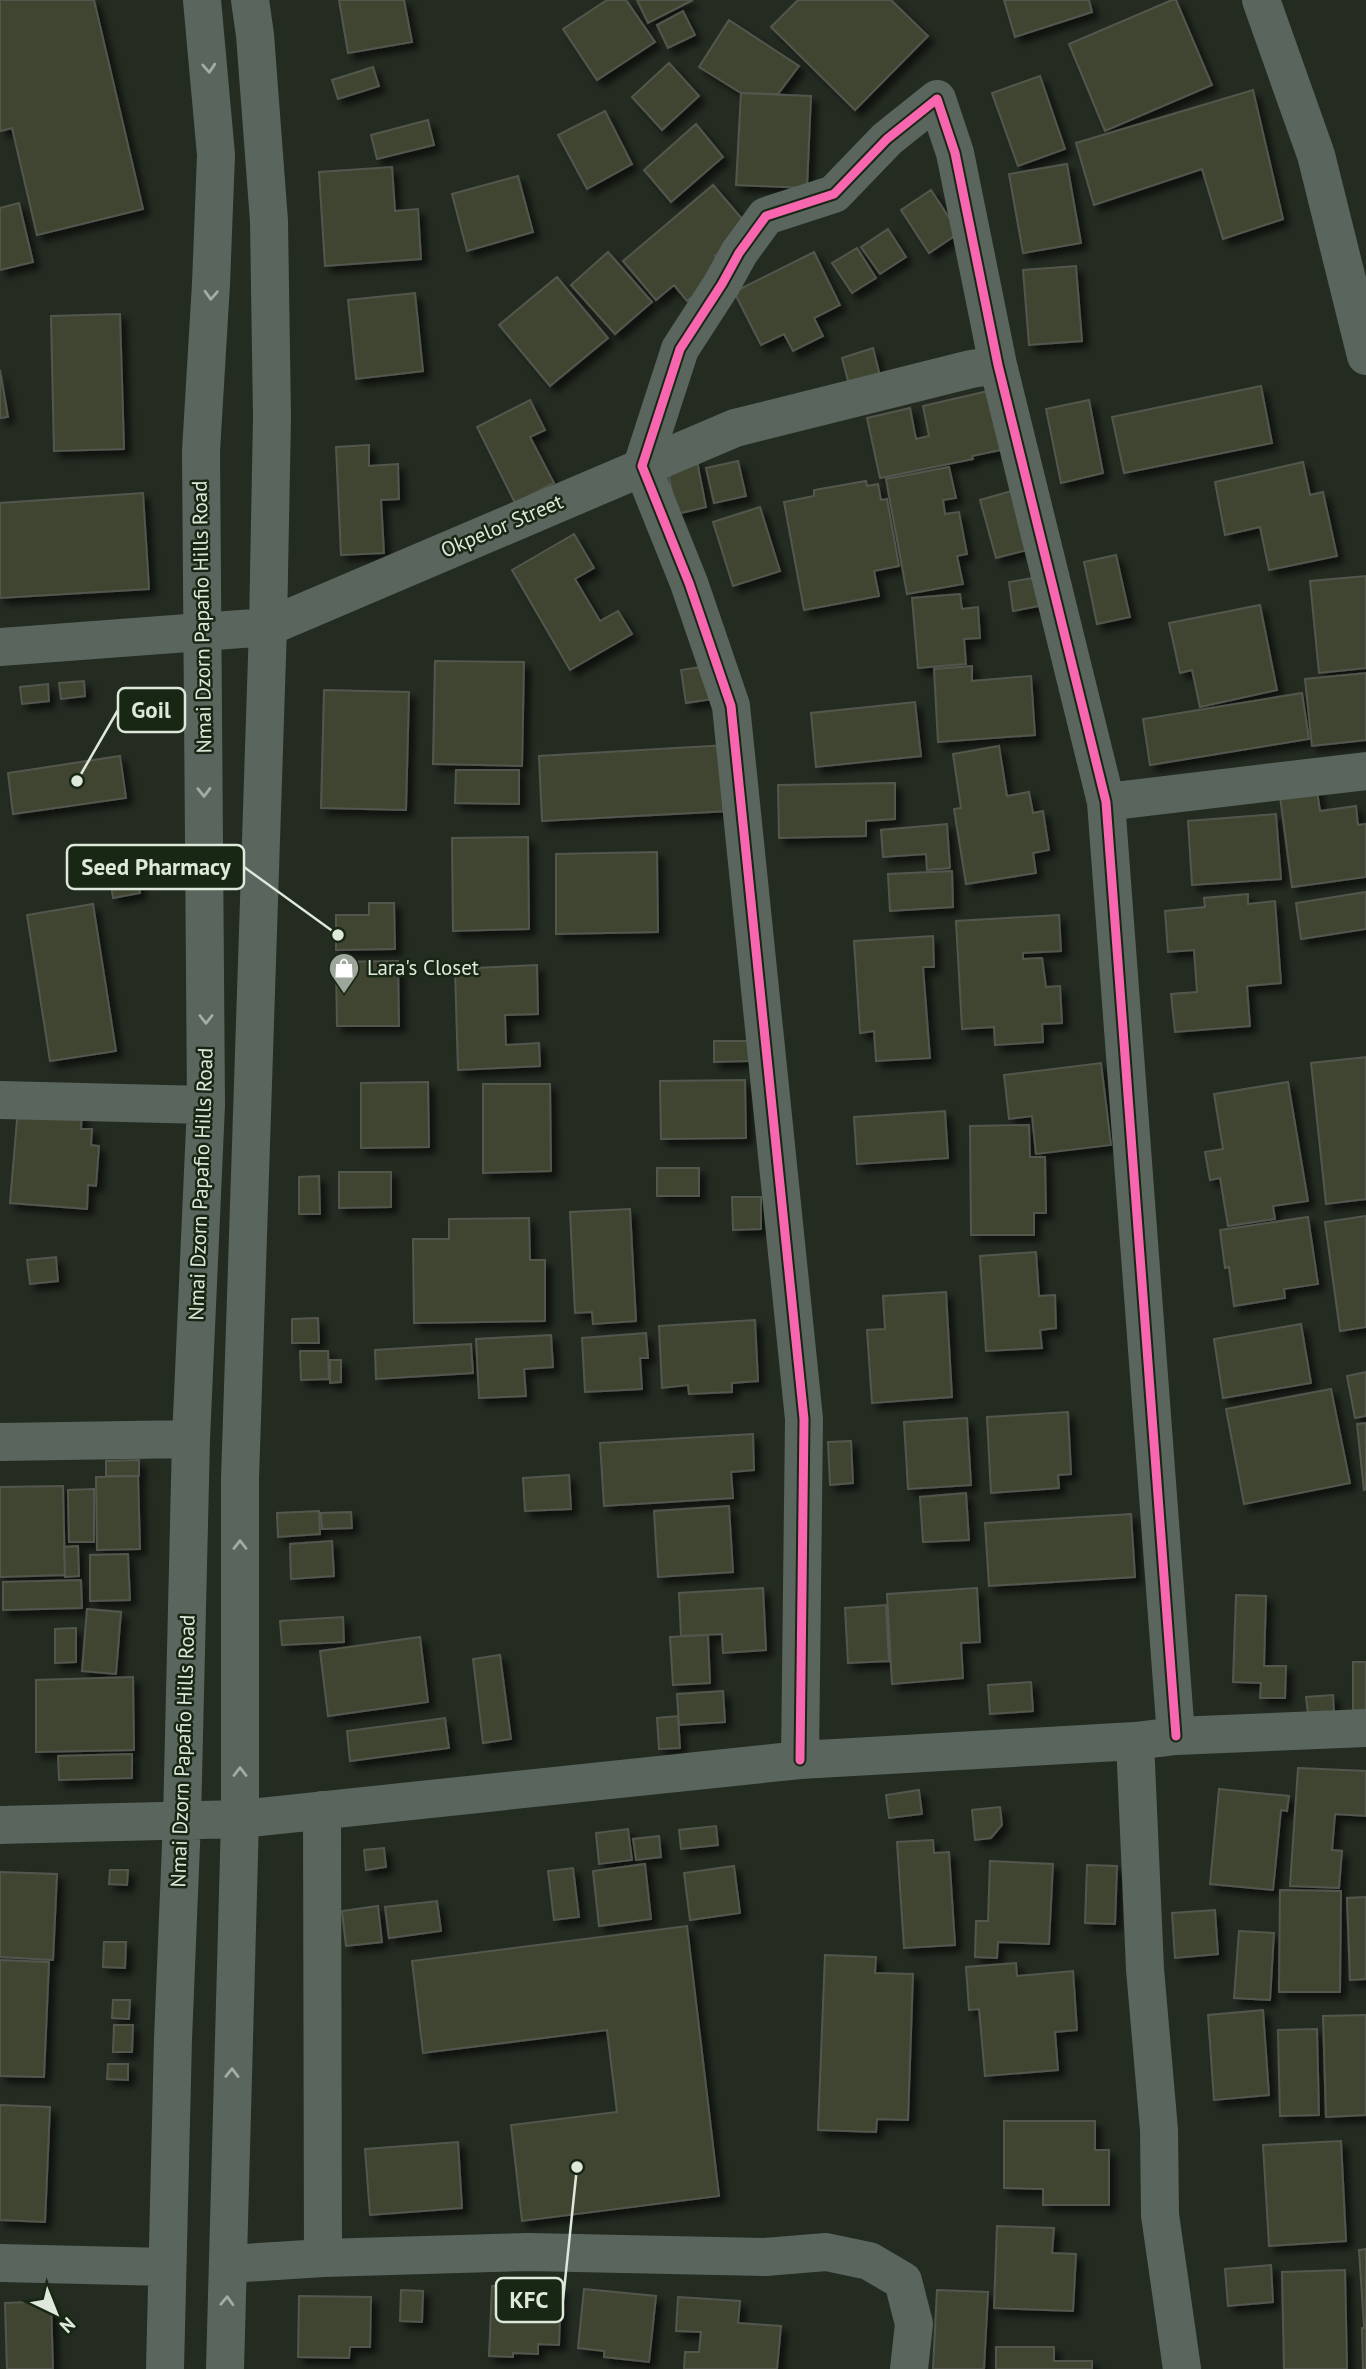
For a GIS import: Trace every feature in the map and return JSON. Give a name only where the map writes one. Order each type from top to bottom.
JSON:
[{"type":"street","name":"Nmai Dzorn Papafio Hills Road","points":[[165,2369],[183,1820],[191,1439],[206,1105],[201,451],[216,155],[202,0]]},
{"type":"street","points":[[225,2369],[240,1819],[240,1479],[268,627],[272,418],[269,221],[250,0]]},
{"type":"street","points":[[1261,0],[1316,155],[1366,356]]},
{"type":"street","points":[[800,1760],[804,1419],[731,706],[689,583],[642,466],[680,349],[739,253],[766,216],[834,194],[887,139],[937,99],[955,153],[998,365],[1106,802],[1176,1736]]},
{"type":"street","name":"Okpelor Street","points":[[0,646],[268,627],[736,428],[998,365]]},
{"type":"street","points":[[1106,802],[1366,771]]},
{"type":"street","points":[[0,1100],[206,1105]]},
{"type":"street","points":[[0,1442],[191,1439]]},
{"type":"street","points":[[0,1825],[240,1819],[800,1760],[1135,1741],[1176,1736],[1366,1728]]},
{"type":"street","points":[[1135,1741],[1145,1969],[1158,2130],[1160,2215],[1182,2369]]},
{"type":"street","points":[[322,1810],[323,2258]]},
{"type":"street","points":[[229,2264],[323,2258],[529,2252],[765,2257],[826,2252],[869,2261],[903,2281],[914,2324],[909,2369]]},
{"type":"street","points":[[0,2263],[167,2267]]},
{"type":"building","points":[[0,0],[94,0],[143,209],[37,235],[12,128],[0,129]]},
{"type":"building","points":[[339,0],[404,0],[412,42],[348,53]]},
{"type":"building","points":[[607,0],[626,0],[655,42],[597,80],[563,29]]},
{"type":"building","points":[[637,0],[693,0],[648,23]]},
{"type":"building","points":[[798,0],[891,0],[928,36],[855,110],[771,27]]},
{"type":"building","points":[[1004,0],[1089,0],[1092,12],[1015,37]]},
{"type":"building","points":[[1176,0],[1212,85],[1105,131],[1069,44]]},
{"type":"building","points":[[683,11],[695,35],[668,48],[657,25]]},
{"type":"building","points":[[729,20],[799,66],[778,94],[741,93],[699,67]]},
{"type":"building","points":[[669,63],[699,96],[662,130],[632,97]]},
{"type":"building","points":[[373,67],[379,86],[338,99],[332,80]]},
{"type":"building","points":[[1040,76],[1065,149],[1018,166],[992,93]]},
{"type":"building","points":[[1253,90],[1283,219],[1223,239],[1202,169],[1094,205],[1076,143]]},
{"type":"building","points":[[741,93],[811,96],[807,188],[736,185]]},
{"type":"building","points":[[605,111],[632,164],[587,189],[558,135]]},
{"type":"building","points":[[428,120],[434,145],[377,159],[371,135]]},
{"type":"building","points":[[696,124],[723,157],[671,202],[644,170]]},
{"type":"building","points":[[1067,164],[1081,243],[1023,253],[1009,174]]},
{"type":"building","points":[[392,167],[395,211],[418,209],[421,259],[325,266],[319,172]]},
{"type":"building","points":[[518,176],[533,232],[467,251],[452,194]]},
{"type":"building","points":[[713,185],[749,227],[715,256],[725,269],[687,301],[674,285],[656,300],[623,261]]},
{"type":"building","points":[[931,190],[959,233],[929,253],[901,210]]},
{"type":"building","points":[[19,203],[33,262],[0,270],[0,208]]},
{"type":"building","points":[[888,229],[906,257],[880,274],[861,247]]},
{"type":"building","points":[[857,248],[876,278],[852,293],[832,263]]},
{"type":"building","points":[[608,252],[652,302],[615,334],[571,285]]},
{"type":"building","points":[[814,252],[840,305],[814,318],[823,336],[793,351],[784,334],[761,345],[734,292]]},
{"type":"building","points":[[1076,266],[1082,341],[1029,345],[1023,270]]},
{"type":"building","points":[[557,277],[608,338],[550,386],[499,325]]},
{"type":"building","points":[[415,293],[423,371],[356,379],[348,300]]},
{"type":"building","points":[[120,314],[124,449],[54,451],[51,316]]},
{"type":"building","points":[[873,348],[882,384],[851,392],[842,358]]},
{"type":"building","points":[[0,370],[8,417],[0,418]]},
{"type":"building","points":[[1261,386],[1272,443],[1124,473],[1112,417]]},
{"type":"building","points":[[988,391],[1001,450],[972,456],[973,459],[880,478],[867,418],[910,408],[916,439],[929,436],[923,406]]},
{"type":"building","points":[[530,400],[545,430],[530,437],[554,483],[515,503],[477,427]]},
{"type":"building","points":[[1089,400],[1103,473],[1061,483],[1046,409]]},
{"type":"building","points":[[369,445],[369,466],[398,464],[399,499],[381,500],[384,553],[341,555],[336,447]]},
{"type":"building","points":[[697,461],[706,507],[677,514],[667,468]]},
{"type":"building","points":[[738,461],[746,496],[714,503],[706,468]]},
{"type":"building","points":[[1303,462],[1310,495],[1323,492],[1337,556],[1269,570],[1260,527],[1225,535],[1215,482]]},
{"type":"building","points":[[949,467],[956,498],[943,500],[945,514],[959,512],[967,554],[957,556],[963,584],[907,594],[886,479]]},
{"type":"building","points":[[866,481],[867,486],[878,484],[881,500],[887,499],[899,566],[874,571],[879,596],[804,610],[784,502],[814,496],[814,490]]},
{"type":"building","points":[[1015,490],[1031,549],[996,558],[980,500]]},
{"type":"building","points":[[143,493],[149,589],[0,598],[0,503]]},
{"type":"building","points":[[760,507],[780,571],[733,586],[713,522]]},
{"type":"building","points":[[574,534],[594,568],[575,579],[600,621],[618,611],[632,634],[570,670],[512,570]]},
{"type":"building","points":[[1116,555],[1130,617],[1097,624],[1084,562]]},
{"type":"building","points":[[1366,576],[1366,668],[1319,673],[1310,581]]},
{"type":"building","points":[[1039,577],[1044,605],[1013,611],[1009,582]]},
{"type":"building","points":[[960,594],[962,609],[978,607],[980,638],[964,639],[966,664],[918,668],[912,598]]},
{"type":"building","points":[[1260,605],[1277,690],[1200,707],[1192,670],[1180,673],[1169,623]]},
{"type":"building","points":[[435,661],[524,662],[522,766],[433,764]]},
{"type":"building","points":[[708,666],[713,699],[686,703],[681,670]]},
{"type":"building","points":[[972,666],[972,681],[1031,676],[1035,735],[938,742],[934,669]]},
{"type":"building","points":[[1366,673],[1366,740],[1312,746],[1305,679]]},
{"type":"building","points":[[84,681],[85,696],[61,699],[59,683]]},
{"type":"building","points":[[48,684],[49,701],[22,704],[20,687]]},
{"type":"building","points":[[324,690],[409,692],[406,810],[321,808]]},
{"type":"building","points":[[1302,693],[1309,739],[1150,765],[1143,719]]},
{"type":"building","points":[[915,702],[921,756],[816,767],[811,713]]},
{"type":"building","points":[[727,745],[730,811],[542,821],[539,756]]},
{"type":"building","points":[[999,746],[1007,796],[1029,792],[1033,813],[1043,811],[1049,850],[1033,853],[1036,873],[966,884],[954,809],[961,808],[953,754]]},
{"type":"building","points":[[120,756],[126,798],[13,814],[8,773]]},
{"type":"building","points":[[456,770],[519,770],[519,804],[455,803]]},
{"type":"building","points":[[895,783],[895,819],[866,821],[866,836],[779,838],[778,785]]},
{"type":"building","points":[[1316,784],[1320,811],[1356,806],[1358,825],[1366,824],[1366,877],[1292,887],[1279,789]]},
{"type":"building","points":[[1276,814],[1281,879],[1192,885],[1188,821]]},
{"type":"building","points":[[947,824],[950,868],[927,870],[926,854],[883,857],[881,830]]},
{"type":"building","points":[[528,837],[529,929],[453,931],[452,838]]},
{"type":"building","points":[[657,852],[658,932],[556,934],[556,854]]},
{"type":"building","points":[[952,871],[953,907],[890,911],[888,874]]},
{"type":"building","points":[[137,872],[140,893],[113,898],[110,877]]},
{"type":"building","points":[[1366,892],[1366,929],[1301,939],[1296,903]]},
{"type":"building","points":[[1248,894],[1248,904],[1275,901],[1281,983],[1247,986],[1250,1026],[1175,1032],[1171,994],[1197,992],[1194,950],[1168,952],[1165,911],[1205,907],[1204,898]]},
{"type":"building","points":[[369,903],[394,903],[395,949],[336,950],[336,915],[369,915]]},
{"type":"building","points":[[93,904],[116,1051],[50,1061],[27,915]]},
{"type":"building","points":[[1059,915],[1061,951],[1023,953],[1023,959],[1042,958],[1046,987],[1060,986],[1062,1023],[1042,1024],[1043,1042],[995,1045],[994,1027],[962,1029],[956,921]]},
{"type":"building","points":[[933,936],[934,967],[923,967],[930,1058],[876,1061],[874,1031],[860,1033],[854,941]]},
{"type":"building","points":[[398,961],[399,1026],[337,1026],[336,962]]},
{"type":"building","points":[[537,965],[538,1014],[505,1015],[506,1045],[539,1043],[540,1066],[458,1070],[455,969]]},
{"type":"building","points":[[714,1041],[749,1041],[749,1061],[714,1062]]},
{"type":"building","points":[[1366,1057],[1366,1199],[1326,1204],[1311,1063]]},
{"type":"building","points":[[1101,1063],[1111,1145],[1036,1154],[1032,1116],[1009,1119],[1004,1075]]},
{"type":"building","points":[[745,1080],[746,1138],[661,1139],[660,1081]]},
{"type":"building","points":[[428,1082],[429,1147],[361,1148],[361,1083]]},
{"type":"building","points":[[1288,1082],[1308,1201],[1273,1206],[1275,1219],[1228,1226],[1220,1178],[1210,1180],[1205,1152],[1223,1149],[1214,1094]]},
{"type":"building","points":[[483,1084],[550,1084],[551,1171],[483,1173]]},
{"type":"building","points":[[18,1108],[82,1112],[81,1129],[92,1129],[91,1145],[99,1146],[96,1186],[88,1185],[87,1209],[10,1203]]},
{"type":"building","points":[[945,1111],[948,1158],[857,1164],[854,1117]]},
{"type":"building","points":[[1029,1125],[1030,1157],[1045,1157],[1046,1213],[1034,1213],[1034,1235],[971,1235],[970,1126]]},
{"type":"building","points":[[657,1168],[699,1168],[699,1196],[657,1196]]},
{"type":"building","points":[[339,1172],[391,1172],[391,1207],[339,1208]]},
{"type":"building","points":[[319,1176],[320,1214],[299,1214],[299,1177]]},
{"type":"building","points":[[732,1197],[761,1197],[761,1229],[733,1230]]},
{"type":"building","points":[[630,1209],[636,1321],[593,1324],[592,1312],[575,1313],[570,1212]]},
{"type":"building","points":[[1366,1216],[1366,1327],[1340,1331],[1325,1222]]},
{"type":"building","points":[[1308,1217],[1318,1284],[1284,1289],[1285,1298],[1234,1306],[1229,1267],[1225,1268],[1220,1230]]},
{"type":"building","points":[[529,1218],[530,1260],[545,1260],[545,1321],[414,1323],[413,1239],[449,1239],[449,1219]]},
{"type":"building","points":[[1036,1252],[1039,1296],[1055,1295],[1056,1328],[1040,1330],[1042,1348],[986,1351],[980,1256]]},
{"type":"building","points":[[56,1257],[58,1281],[30,1284],[27,1260]]},
{"type":"building","points":[[946,1292],[952,1397],[872,1403],[867,1330],[885,1329],[883,1296]]},
{"type":"building","points":[[318,1318],[319,1343],[292,1343],[292,1319]]},
{"type":"building","points":[[755,1320],[758,1381],[732,1383],[732,1392],[689,1394],[688,1385],[662,1388],[659,1326]]},
{"type":"building","points":[[1301,1324],[1311,1383],[1223,1398],[1214,1339]]},
{"type":"building","points":[[646,1333],[648,1358],[640,1358],[642,1389],[585,1392],[582,1338]]},
{"type":"building","points":[[551,1335],[553,1367],[524,1369],[526,1396],[479,1398],[476,1339]]},
{"type":"building","points":[[471,1344],[473,1373],[376,1379],[375,1350]]},
{"type":"building","points":[[300,1351],[328,1351],[329,1379],[301,1380]]},
{"type":"building","points":[[330,1360],[341,1360],[341,1382],[330,1383]]},
{"type":"building","points":[[1366,1372],[1366,1416],[1355,1418],[1347,1376]]},
{"type":"building","points":[[1331,1389],[1350,1483],[1244,1504],[1226,1409]]},
{"type":"building","points":[[1068,1412],[1071,1474],[1058,1475],[1059,1488],[991,1493],[987,1417]]},
{"type":"building","points":[[967,1418],[971,1485],[908,1489],[904,1422]]},
{"type":"building","points":[[1366,1423],[1366,1489],[1364,1490],[1357,1424]]},
{"type":"building","points":[[753,1434],[754,1470],[731,1472],[733,1498],[604,1506],[600,1443]]},
{"type":"building","points":[[851,1441],[853,1483],[830,1485],[828,1442]]},
{"type":"building","points":[[139,1460],[139,1476],[106,1476],[106,1461]]},
{"type":"building","points":[[569,1475],[571,1509],[525,1511],[523,1478]]},
{"type":"building","points":[[138,1476],[140,1549],[97,1550],[96,1477]]},
{"type":"building","points":[[63,1486],[65,1575],[0,1577],[0,1487]]},
{"type":"building","points":[[94,1489],[94,1542],[69,1542],[68,1490]]},
{"type":"building","points":[[966,1493],[969,1540],[923,1542],[920,1497]]},
{"type":"building","points":[[729,1506],[733,1572],[658,1577],[654,1511]]},
{"type":"building","points":[[319,1511],[320,1534],[278,1537],[277,1513]]},
{"type":"building","points":[[351,1512],[352,1528],[322,1529],[321,1513]]},
{"type":"building","points":[[1131,1514],[1135,1577],[989,1586],[985,1523]]},
{"type":"building","points":[[332,1541],[334,1576],[291,1579],[290,1544]]},
{"type":"building","points":[[78,1546],[79,1576],[65,1577],[64,1547]]},
{"type":"building","points":[[128,1554],[130,1600],[90,1601],[90,1555]]},
{"type":"building","points":[[81,1580],[82,1608],[3,1610],[3,1582]]},
{"type":"building","points":[[763,1588],[766,1650],[723,1653],[722,1634],[681,1636],[679,1593]]},
{"type":"building","points":[[977,1588],[980,1642],[961,1643],[963,1678],[892,1684],[887,1594]]},
{"type":"building","points":[[1236,1595],[1266,1596],[1264,1666],[1286,1666],[1285,1698],[1260,1698],[1261,1683],[1233,1682]]},
{"type":"building","points":[[886,1605],[889,1661],[848,1663],[845,1608]]},
{"type":"building","points":[[87,1609],[121,1612],[116,1674],[82,1671]]},
{"type":"building","points":[[343,1617],[344,1642],[282,1645],[280,1621]]},
{"type":"building","points":[[76,1628],[76,1662],[55,1663],[55,1629]]},
{"type":"building","points":[[708,1635],[710,1683],[673,1685],[670,1637]]},
{"type":"building","points":[[420,1637],[428,1702],[328,1716],[320,1651]]},
{"type":"building","points":[[500,1655],[511,1739],[483,1743],[473,1659]]},
{"type":"building","points":[[1353,1662],[1366,1662],[1366,1715],[1353,1716]]},
{"type":"building","points":[[133,1677],[134,1750],[36,1752],[36,1680]]},
{"type":"building","points":[[1031,1682],[1033,1711],[990,1714],[988,1685]]},
{"type":"building","points":[[723,1691],[725,1722],[679,1725],[677,1694]]},
{"type":"building","points":[[1333,1695],[1334,1712],[1308,1714],[1306,1697]]},
{"type":"building","points":[[678,1716],[680,1748],[659,1749],[657,1718]]},
{"type":"building","points":[[445,1718],[449,1748],[350,1761],[347,1731]]},
{"type":"building","points":[[132,1754],[132,1778],[59,1780],[58,1756]]},
{"type":"building","points":[[1298,1768],[1366,1771],[1366,1816],[1335,1814],[1332,1850],[1342,1851],[1339,1888],[1290,1886]]},
{"type":"building","points":[[1219,1789],[1289,1796],[1287,1811],[1281,1810],[1273,1890],[1210,1884]]},
{"type":"building","points":[[919,1790],[922,1814],[889,1818],[886,1795]]},
{"type":"building","points":[[1000,1807],[1002,1825],[991,1838],[975,1840],[972,1810]]},
{"type":"building","points":[[716,1826],[718,1845],[681,1849],[679,1830]]},
{"type":"building","points":[[628,1829],[632,1860],[599,1864],[596,1833]]},
{"type":"building","points":[[659,1836],[661,1857],[636,1860],[633,1839]]},
{"type":"building","points":[[933,1840],[934,1853],[949,1852],[955,1945],[904,1948],[897,1842]]},
{"type":"building","points":[[384,1848],[386,1867],[366,1870],[364,1850]]},
{"type":"building","points":[[990,1861],[1053,1864],[1049,1944],[998,1942],[997,1958],[975,1957],[976,1921],[988,1921]]},
{"type":"building","points":[[645,1864],[651,1919],[599,1926],[593,1871]]},
{"type":"building","points":[[1087,1865],[1117,1866],[1115,1924],[1085,1923]]},
{"type":"building","points":[[734,1866],[740,1913],[690,1920],[684,1873]]},
{"type":"building","points":[[573,1868],[579,1917],[554,1920],[548,1871]]},
{"type":"building","points":[[110,1870],[128,1870],[127,1885],[109,1884]]},
{"type":"building","points":[[0,1872],[57,1874],[53,1960],[0,1957]]},
{"type":"building","points":[[1280,1890],[1341,1891],[1340,1992],[1279,1992]]},
{"type":"building","points":[[1366,1897],[1366,1979],[1350,1980],[1347,1898]]},
{"type":"building","points":[[437,1901],[441,1931],[389,1938],[385,1907]]},
{"type":"building","points":[[378,1906],[382,1942],[346,1946],[342,1911]]},
{"type":"building","points":[[1215,1910],[1218,1954],[1175,1958],[1172,1913]]},
{"type":"building","points":[[687,1926],[719,2196],[522,2221],[511,2125],[617,2112],[607,2030],[423,2053],[412,1961]]},
{"type":"building","points":[[1239,1931],[1274,1933],[1270,2000],[1234,1998]]},
{"type":"building","points":[[104,1942],[126,1942],[125,1968],[103,1967]]},
{"type":"building","points":[[825,1955],[876,1957],[875,1973],[913,1974],[908,2120],[877,2119],[876,2132],[818,2130]]},
{"type":"building","points":[[0,1960],[49,1962],[44,2077],[0,2076]]},
{"type":"building","points":[[1016,1963],[1017,1976],[1073,1971],[1077,2030],[1055,2032],[1058,2070],[985,2076],[979,2009],[969,2010],[966,1967]]},
{"type":"building","points":[[113,2000],[130,2000],[129,2019],[112,2018]]},
{"type":"building","points":[[1263,2010],[1269,2095],[1214,2100],[1208,2015]]},
{"type":"building","points":[[1366,2015],[1366,2115],[1326,2117],[1323,2016]]},
{"type":"building","points":[[114,2025],[133,2025],[132,2052],[113,2052]]},
{"type":"building","points":[[1317,2029],[1319,2115],[1280,2116],[1278,2030]]},
{"type":"building","points":[[108,2064],[128,2064],[128,2080],[107,2079]]},
{"type":"building","points":[[0,2105],[50,2107],[45,2222],[0,2220]]},
{"type":"building","points":[[1004,2121],[1095,2121],[1095,2150],[1109,2150],[1109,2205],[1043,2205],[1043,2189],[1004,2188]]},
{"type":"building","points":[[1341,2141],[1346,2241],[1269,2246],[1263,2145]]},
{"type":"building","points":[[458,2142],[462,2208],[370,2215],[365,2149]]},
{"type":"building","points":[[997,2226],[1054,2228],[1052,2253],[1076,2254],[1073,2311],[994,2308]]},
{"type":"building","points":[[1366,2249],[1366,2326],[1364,2326],[1359,2250]]},
{"type":"building","points":[[1271,2265],[1273,2302],[1228,2306],[1225,2269]]},
{"type":"building","points":[[1345,2270],[1347,2369],[1284,2369],[1282,2272]]},
{"type":"building","points":[[492,2286],[561,2288],[559,2345],[538,2344],[538,2354],[489,2356]]},
{"type":"building","points":[[584,2289],[656,2296],[649,2362],[604,2357],[604,2351],[578,2348]]},
{"type":"building","points":[[401,2290],[423,2291],[422,2322],[400,2321]]},
{"type":"building","points":[[937,2290],[988,2292],[984,2369],[933,2369]]},
{"type":"building","points":[[299,2296],[371,2297],[370,2347],[350,2347],[349,2358],[298,2357]]},
{"type":"building","points":[[678,2297],[740,2301],[738,2323],[781,2326],[777,2369],[684,2369],[685,2352],[699,2352],[701,2332],[676,2331]]},
{"type":"building","points":[[51,2301],[53,2369],[7,2369],[5,2303]]},
{"type":"building","points":[[1362,2328],[1366,2328],[1366,2369],[1363,2369]]},
{"type":"building","points":[[996,2347],[1054,2347],[1054,2361],[1092,2361],[1092,2369],[996,2369]]},
{"type":"cycle path","points":[[800,1760],[804,1419],[731,706],[689,583],[642,466],[680,349],[739,253],[766,216],[834,194],[887,139],[937,99],[955,153],[998,365],[1106,802],[1176,1736]]},
{"type":"place","name":"Goil","points":[[77,781]]},
{"type":"place","name":"Seed Pharmacy","points":[[338,935]]},
{"type":"place","name":"Lara's Closet","points":[[344,995]]},
{"type":"place","name":"KFC","points":[[577,2167]]}]
